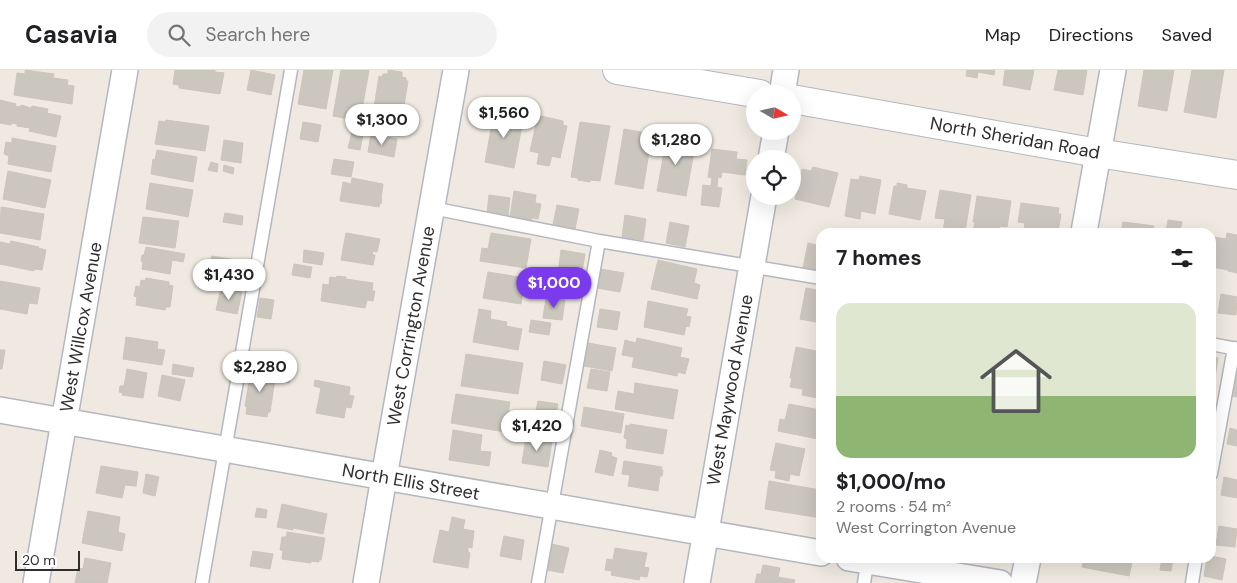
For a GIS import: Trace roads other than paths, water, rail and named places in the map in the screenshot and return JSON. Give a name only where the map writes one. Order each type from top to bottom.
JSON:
[{"type":"main road","points":[[617,70],[746,92]]},
{"type":"main road","name":"North Sheridan Road","points":[[801,101],[1237,176]]},
{"type":"street","name":"West Willcox Avenue","points":[[36,583],[125,70]]},
{"type":"street","name":"West Corrington Avenue","points":[[366,583],[456,70]]},
{"type":"street","points":[[784,85],[786,70]]},
{"type":"street","points":[[1085,228],[1113,70]]},
{"type":"street","name":"West Maywood Avenue","points":[[697,583],[762,205]]},
{"type":"street","name":"North Ellis Street","points":[[0,410],[816,552]]},
{"type":"street","points":[[1023,583],[1027,563]]},
{"type":"street","points":[[862,565],[1000,583]]},
{"type":"lane","points":[[202,583],[291,70]]},
{"type":"lane","points":[[432,208],[599,242],[816,277]]},
{"type":"lane","points":[[538,583],[599,242]]},
{"type":"lane","points":[[1216,345],[1235,348],[1216,448]]},
{"type":"lane","points":[[1192,583],[1195,563]]}]
